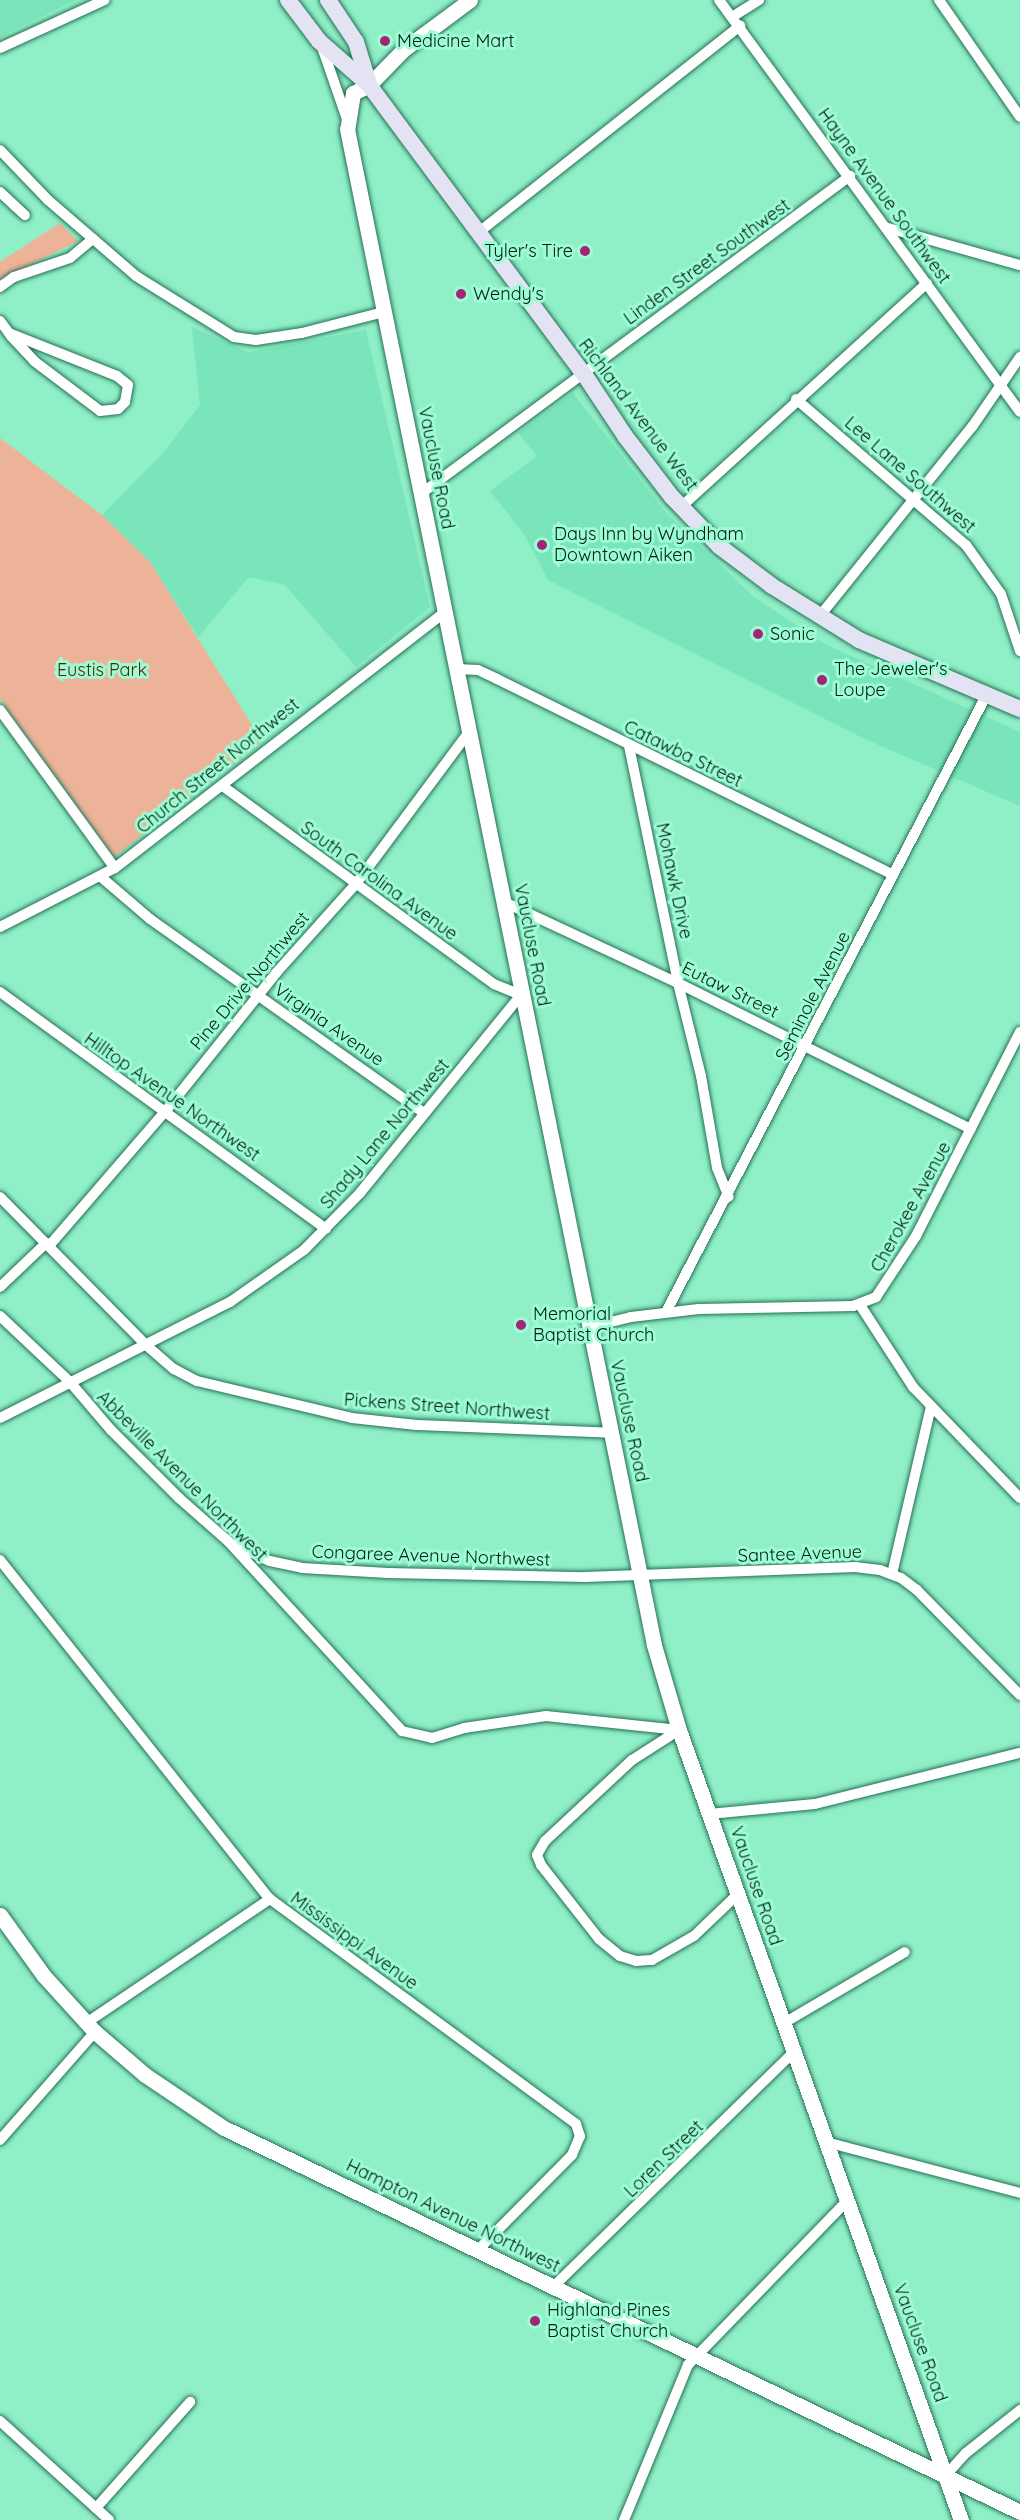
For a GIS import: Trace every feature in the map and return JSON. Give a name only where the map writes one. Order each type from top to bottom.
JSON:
[{"type":"main road","name":"Richland Avenue West","points":[[288,0],[318,39],[369,85],[584,374],[625,436],[682,506],[719,546],[749,570],[819,617],[859,640],[1020,709]]},
{"type":"main road","name":"Richland Avenue West","points":[[328,0],[356,42],[369,85]]},
{"type":"main road","points":[[318,39],[334,33],[339,17]]},
{"type":"street","points":[[0,48],[105,0]]},
{"type":"street","points":[[347,119],[353,93],[369,85],[404,49],[470,0]]},
{"type":"street","name":"Hayne Avenue Southwest","points":[[719,0],[888,228],[1020,412]]},
{"type":"street","points":[[732,17],[759,0]]},
{"type":"street","points":[[939,0],[1020,117]]},
{"type":"street","points":[[479,232],[740,26]]},
{"type":"street","points":[[318,39],[347,119]]},
{"type":"street","name":"Vaucluse Road","points":[[347,119],[521,995],[613,1433],[639,1575],[679,1730],[947,2475],[961,2520]]},
{"type":"street","points":[[0,150],[93,240],[160,293],[203,320],[243,339],[302,333],[384,312]]},
{"type":"street","name":"Linden Street Southwest","points":[[422,493],[850,176]]},
{"type":"street","points":[[0,192],[25,215]]},
{"type":"street","points":[[888,228],[1020,265]]},
{"type":"street","points":[[0,287],[14,277],[70,258],[93,240]]},
{"type":"street","points":[[682,506],[796,399],[927,283]]},
{"type":"street","points":[[0,321],[9,333],[34,362],[100,411],[118,409],[125,402],[128,385],[117,376],[9,333]]},
{"type":"street","points":[[819,617],[1001,386],[1020,357]]},
{"type":"street","name":"Lee Lane Southwest","points":[[796,399],[951,530],[982,566],[1011,617],[1020,651]]},
{"type":"street","name":"Church Street Northwest","points":[[0,927],[115,868],[445,612]]},
{"type":"street","name":"Catawba Street","points":[[457,669],[477,670],[893,875]]},
{"type":"street","name":"Seminole Avenue","points":[[666,1312],[729,1197],[987,694]]},
{"type":"street","points":[[0,710],[115,868]]},
{"type":"street","name":"Pine Drive Northwest","points":[[0,1287],[47,1244],[164,1113],[258,996],[356,885],[469,732]]},
{"type":"street","name":"Mohawk Drive","points":[[629,746],[678,983],[701,1076],[717,1168],[729,1197]]},
{"type":"street","name":"South Carolina Avenue","points":[[222,786],[494,984],[521,995]]},
{"type":"street","name":"Virginia Avenue","points":[[101,877],[150,919],[424,1113]]},
{"type":"street","name":"Eutaw Street","points":[[504,902],[678,983],[971,1129]]},
{"type":"street","name":"Hilltop Avenue Northwest","points":[[0,992],[326,1229]]},
{"type":"street","name":"Shady Lane Northwest","points":[[0,1418],[146,1345],[260,1283],[326,1229],[521,995]]},
{"type":"street","name":"Cherokee Avenue","points":[[860,1305],[876,1297],[893,1276],[1020,1032]]},
{"type":"street","name":"Pickens Street Northwest","points":[[0,1197],[146,1345],[174,1368],[197,1381],[310,1411],[417,1425],[613,1433]]},
{"type":"street","points":[[590,1327],[666,1312],[860,1305],[913,1387],[1020,1498]]},
{"type":"street","name":"Abbeville Avenue Northwest","points":[[0,1316],[70,1382],[111,1430],[228,1541],[388,1718],[414,1736],[432,1738],[464,1728],[546,1716],[679,1730]]},
{"type":"street","points":[[892,1574],[931,1406]]},
{"type":"street","name":"Congaree Avenue Northwest","points":[[228,1541],[270,1561],[302,1568],[639,1575]]},
{"type":"street","name":"Mississippi Avenue","points":[[0,1560],[270,1899],[576,2124],[580,2136],[572,2154],[479,2249]]},
{"type":"street","name":"Santee Avenue","points":[[639,1575],[855,1567],[892,1574],[917,1590],[1020,1695]]},
{"type":"street","points":[[679,1730],[632,1760],[544,1841],[537,1855],[541,1865],[599,1939],[620,1956],[636,1961],[652,1959],[694,1936],[738,1894]]},
{"type":"street","points":[[710,1814],[814,1804],[1020,1754]]},
{"type":"street","points":[[0,2140],[91,2027],[270,1899]]},
{"type":"street","name":"Hampton Avenue Northwest","points":[[0,1915],[44,1976],[91,2027],[154,2081],[224,2128],[479,2249],[1020,2512]]},
{"type":"street","points":[[784,2022],[905,1952]]},
{"type":"street","name":"Loren Street","points":[[554,2286],[795,2052]]},
{"type":"street","points":[[826,2142],[1020,2193]]},
{"type":"street","points":[[624,2520],[682,2376],[696,2355],[848,2200]]},
{"type":"street","points":[[96,2508],[190,2402]]},
{"type":"street","points":[[947,2475],[966,2453],[1020,2410]]},
{"type":"street","points":[[0,2421],[109,2520]]},
{"type":"shaded area","points":[[0,0],[76,0],[0,37]]},
{"type":"shaded area","points":[[192,327],[248,352],[366,330],[430,607],[356,667],[285,585],[249,577],[198,637],[150,562],[102,515],[163,453],[200,405]]},
{"type":"shaded area","points":[[573,393],[667,514],[754,597],[825,644],[1020,732],[1020,806],[867,740],[548,580],[524,534],[490,491],[537,456],[518,433]]},
{"type":"green space","points":[[60,223],[78,241],[0,280],[0,262]]},
{"type":"green space","name":"Eustis Park","points":[[0,438],[102,515],[150,562],[262,741],[114,857],[0,699]]},
{"type":"place","name":"Medicine Mart","points":[[385,41]]},
{"type":"place","name":"Tyler's Tire","points":[[585,251]]},
{"type":"place","name":"Wendy's","points":[[461,294]]},
{"type":"place","name":"Days Inn by Wyndham Downtown Aiken","points":[[542,545]]},
{"type":"place","name":"Sonic","points":[[758,634]]},
{"type":"place","name":"The Jeweler's Loupe","points":[[822,680]]},
{"type":"place","name":"Memorial Baptist Church","points":[[521,1325]]},
{"type":"place","name":"Highland Pines Baptist Church","points":[[535,2321]]}]
